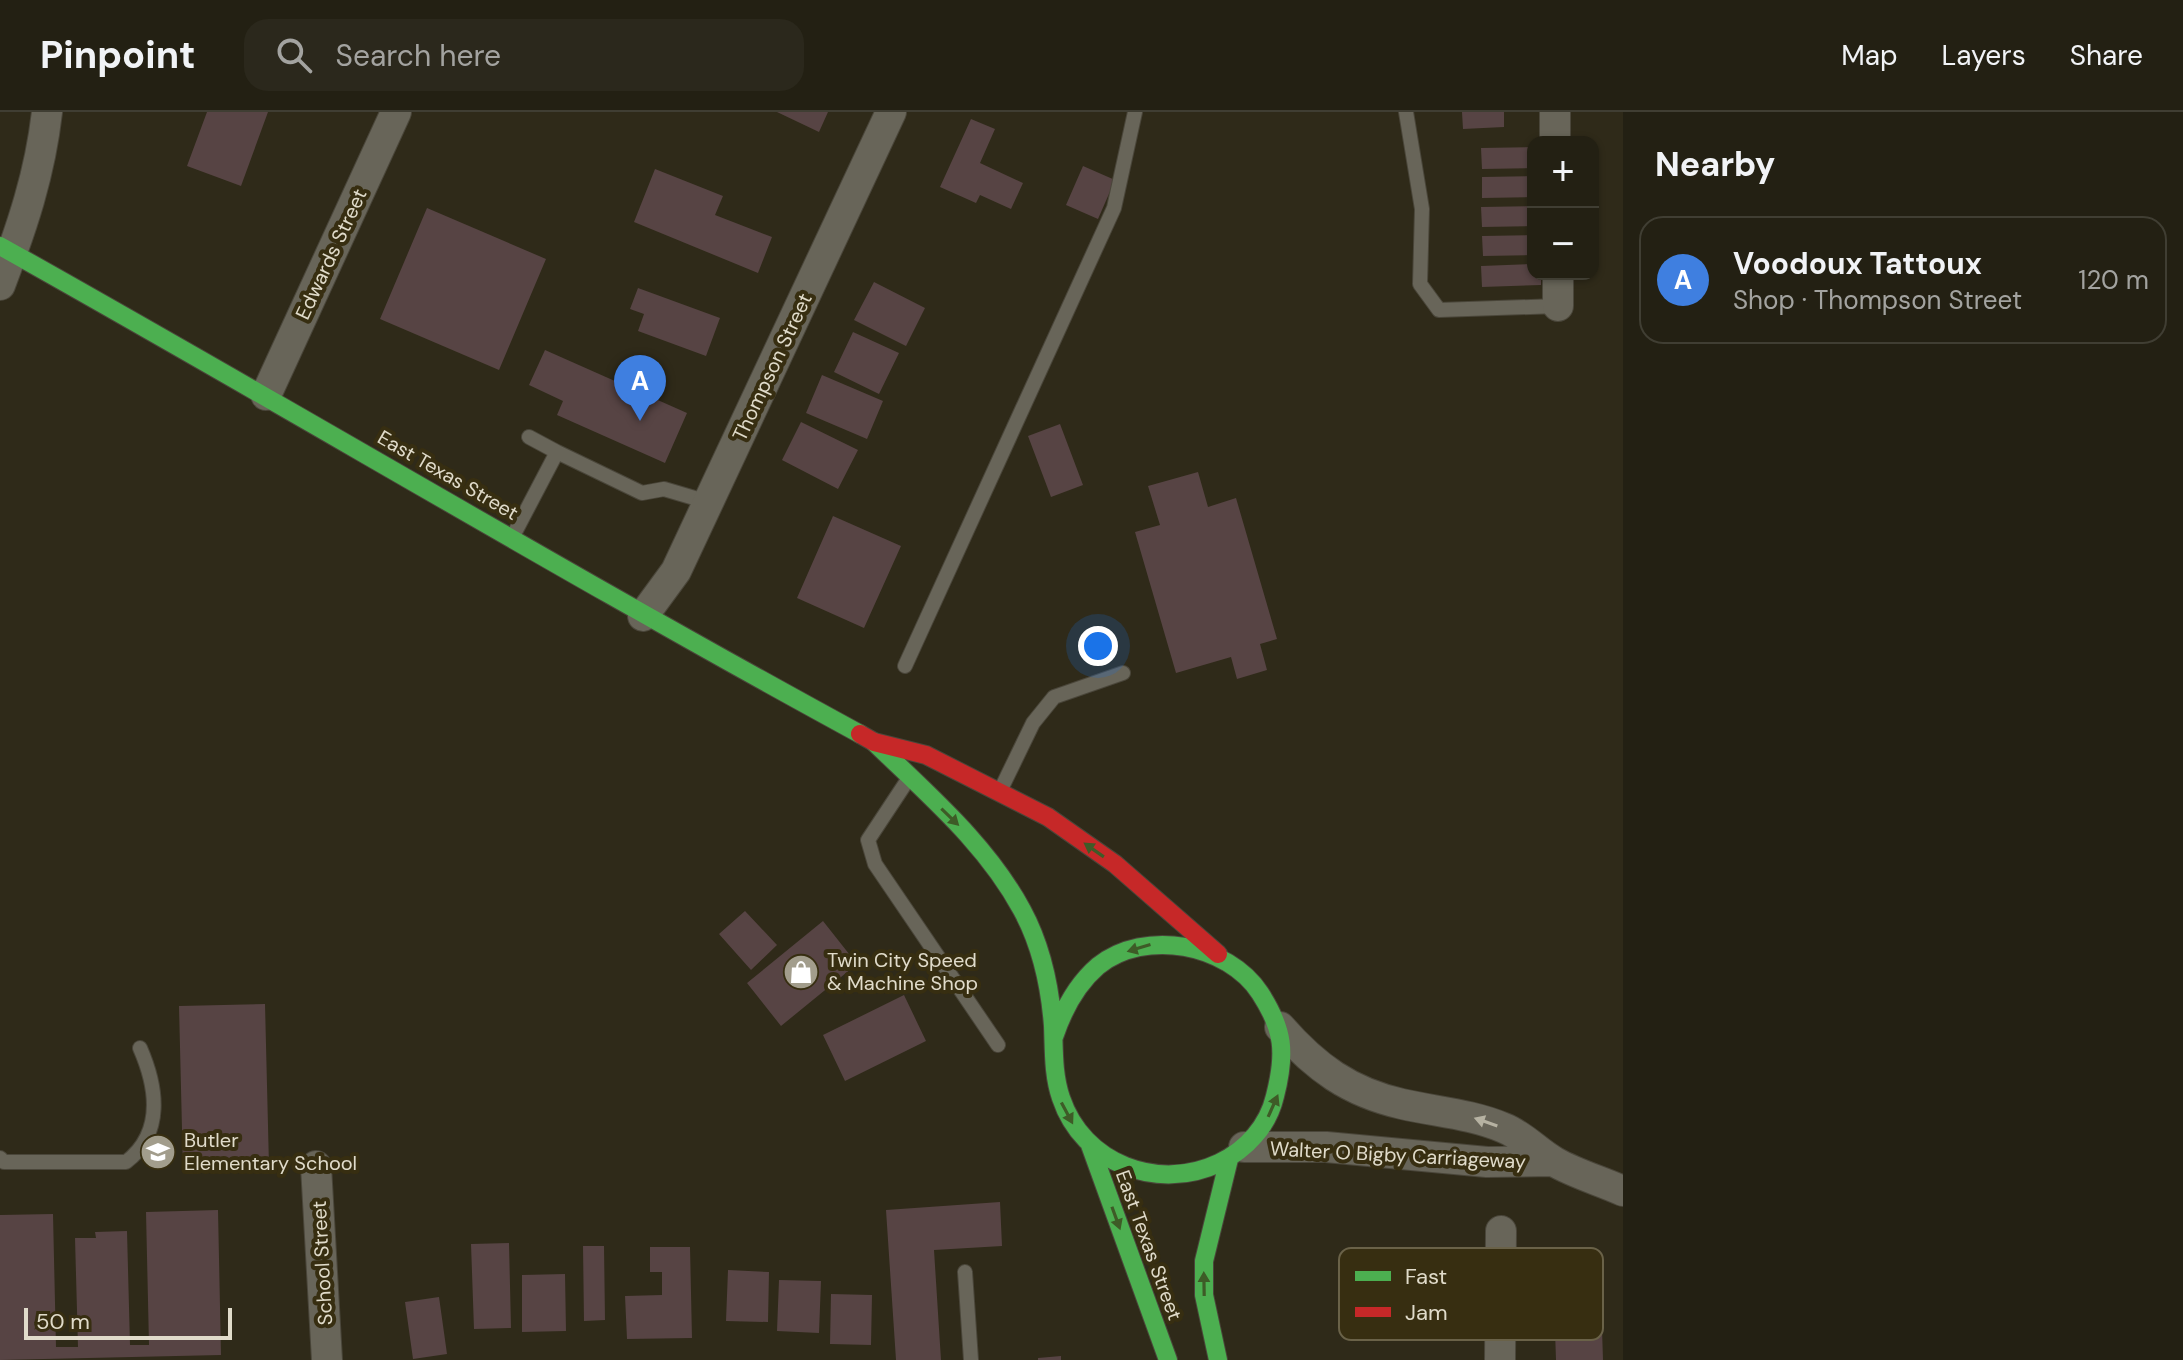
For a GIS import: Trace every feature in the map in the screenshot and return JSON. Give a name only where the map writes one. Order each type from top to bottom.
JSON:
[{"type":"main road","name":"East Texas Street","points":[[6,250],[266,395],[643,616],[874,742],[926,755],[1000,791],[1048,817],[1115,864],[1252,980],[1266,996],[1279,1025],[1284,1058],[1280,1091],[1266,1122],[1237,1153],[1202,1171],[1157,1174],[1114,1163],[1090,1145],[1071,1122],[1058,1096],[1047,977],[1023,912],[1000,873],[972,838],[874,742]]},
{"type":"main road","name":"East Texas Street","points":[[1054,1037],[1066,1004],[1087,976],[1116,956],[1149,944],[1184,944],[1218,954]]},
{"type":"main road","name":"East Texas Street","points":[[1090,1145],[1168,1360]]},
{"type":"main road","name":"East Texas Street","points":[[1218,1360],[1204,1295],[1204,1261],[1237,1153]]},
{"type":"street","points":[[0,285],[6,250],[41,163],[47,112]]},
{"type":"street","name":"Edwards Street","points":[[266,395],[396,112]]},
{"type":"street","name":"Thompson Street","points":[[643,616],[676,571],[891,112]]},
{"type":"street","points":[[1555,112],[1555,136]]},
{"type":"street","points":[[1558,280],[1558,306]]},
{"type":"street","name":"Walter O Bigby Carriageway","points":[[1279,1025],[1307,1059],[1331,1077],[1362,1093],[1466,1115],[1505,1128],[1531,1142],[1552,1161],[1623,1191]]},
{"type":"street","name":"Walter O Bigby Carriageway","points":[[1237,1153],[1326,1147],[1487,1162],[1552,1161]]},
{"type":"street","name":"School Street","points":[[316,1166],[327,1360]]},
{"type":"street","points":[[1501,1231],[1501,1248]]},
{"type":"street","points":[[1500,1340],[1500,1360]]},
{"type":"lane","points":[[905,666],[1114,208],[1135,112]]},
{"type":"lane","points":[[1406,112],[1422,209],[1420,284],[1439,310],[1558,306]]},
{"type":"lane","points":[[529,437],[642,493],[664,489],[708,502]]},
{"type":"lane","points":[[512,538],[557,452]]},
{"type":"lane","points":[[1000,791],[1033,723],[1054,697],[1123,673]]},
{"type":"lane","points":[[909,777],[868,840],[875,864],[998,1045]]},
{"type":"lane","points":[[0,1158],[4,1162],[126,1162],[140,1152],[155,1109],[152,1075],[140,1048]]},
{"type":"lane","points":[[965,1272],[971,1360]]},
{"type":"building","points":[[207,112],[268,112],[241,186],[187,166]]},
{"type":"building","points":[[777,112],[828,112],[819,132]]},
{"type":"building","points":[[1462,112],[1504,112],[1504,127],[1463,129]]},
{"type":"building","points":[[971,119],[995,129],[980,163],[1023,183],[1011,209],[980,195],[976,203],[940,187]]},
{"type":"building","points":[[1527,147],[1527,168],[1482,169],[1481,148]]},
{"type":"building","points":[[1083,166],[1115,180],[1098,219],[1066,205]]},
{"type":"building","points":[[655,169],[723,196],[715,215],[772,237],[758,273],[634,222]]},
{"type":"building","points":[[1527,176],[1527,197],[1482,198],[1482,177]]},
{"type":"building","points":[[1527,206],[1527,226],[1482,227],[1481,207]]},
{"type":"building","points":[[427,208],[546,259],[499,370],[380,319]]},
{"type":"building","points":[[1527,235],[1527,255],[1483,256],[1482,236]]},
{"type":"building","points":[[1527,264],[1527,280],[1541,280],[1541,285],[1482,287],[1481,266]]},
{"type":"building","points":[[874,282],[925,308],[906,346],[854,320]]},
{"type":"building","points":[[638,288],[720,318],[706,356],[638,331],[644,314],[630,309]]},
{"type":"building","points":[[853,332],[899,353],[879,394],[834,372]]},
{"type":"building","points":[[545,350],[687,413],[665,463],[557,415],[563,401],[529,385]]},
{"type":"building","points":[[822,375],[883,401],[867,439],[806,413]]},
{"type":"building","points":[[801,422],[858,450],[838,489],[782,460]]},
{"type":"building","points":[[1060,424],[1083,485],[1051,497],[1028,436]]},
{"type":"building","points":[[1198,472],[1208,507],[1236,498],[1277,639],[1260,644],[1267,670],[1237,679],[1231,657],[1176,673],[1135,532],[1160,525],[1148,486]]},
{"type":"building","points":[[833,516],[901,546],[864,628],[797,598]]},
{"type":"building","points":[[745,911],[777,945],[751,970],[719,934]]},
{"type":"building","points":[[823,921],[857,964],[781,1026],[747,983]]},
{"type":"building","points":[[904,995],[926,1041],[845,1081],[823,1035]]},
{"type":"building","points":[[265,1004],[269,1166],[183,1170],[179,1006]]},
{"type":"building","points":[[1000,1202],[1002,1246],[934,1250],[941,1360],[896,1360],[886,1210]]},
{"type":"building","points":[[218,1210],[221,1355],[0,1360],[0,1215],[53,1214],[56,1347],[78,1347],[75,1238],[96,1238],[95,1232],[127,1231],[130,1345],[149,1345],[146,1212]]},
{"type":"building","points":[[509,1243],[511,1328],[474,1329],[471,1244]]},
{"type":"building","points":[[583,1246],[604,1246],[605,1320],[584,1321]]},
{"type":"building","points":[[650,1247],[690,1247],[692,1338],[627,1339],[625,1296],[662,1295],[662,1272],[650,1272]]},
{"type":"building","points":[[728,1270],[769,1272],[768,1322],[726,1321]]},
{"type":"building","points":[[565,1274],[566,1331],[522,1332],[522,1275]]},
{"type":"building","points":[[779,1280],[821,1281],[819,1333],[777,1331]]},
{"type":"building","points":[[831,1294],[872,1295],[871,1345],[830,1344]]},
{"type":"building","points":[[439,1297],[447,1354],[413,1359],[405,1302]]},
{"type":"building","points":[[1555,1340],[1602,1340],[1603,1360],[1556,1360]]},
{"type":"building","points":[[1061,1356],[1061,1360],[1038,1360],[1038,1358]]},
{"type":"traffic: fast","points":[[0,246],[860,734]]},
{"type":"traffic: fast","points":[[874,742],[973,841],[1022,910],[1047,981],[1058,1089],[1072,1121],[1086,1140],[1125,1166],[1148,1173],[1196,1171],[1219,1163],[1239,1151],[1262,1127],[1272,1107],[1281,1067],[1278,1031],[1260,993],[1246,976],[1228,963],[1185,947],[1139,947],[1117,954],[1098,966],[1071,998],[1054,1037]]},
{"type":"traffic: fast","points":[[1090,1145],[1168,1360]]},
{"type":"traffic: fast","points":[[1218,1360],[1204,1295],[1204,1261],[1229,1159]]},
{"type":"traffic: jam","points":[[860,734],[874,742],[926,755],[1048,817],[1115,864],[1218,954]]},
{"type":"place","name":"Voodoux Tattoux","points":[[640,421]]},
{"type":"place","name":"Twin City Speed & Machine Shop","points":[[801,972]]},
{"type":"place","name":"Butler Elementary School","points":[[158,1152]]}]
